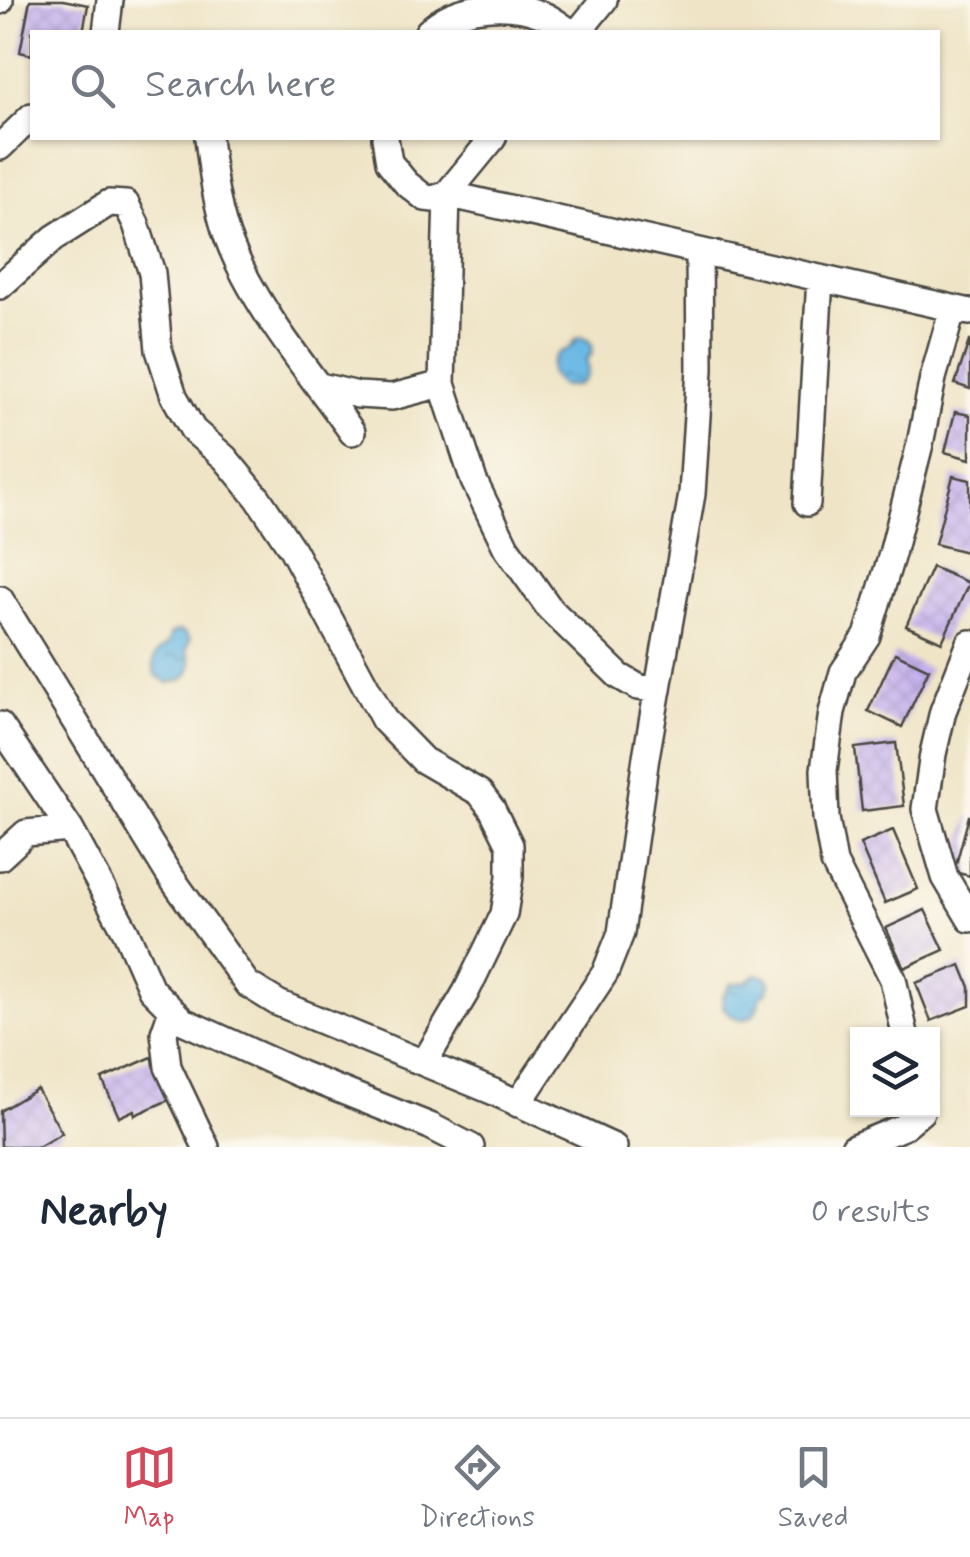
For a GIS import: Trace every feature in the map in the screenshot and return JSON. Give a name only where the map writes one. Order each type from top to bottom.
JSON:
[{"type":"street","points":[[106,30],[110,0]]},
{"type":"street","points":[[576,30],[604,0]]},
{"type":"street","points":[[430,30],[466,10],[508,8],[544,15],[570,30]]},
{"type":"street","points":[[0,148],[30,118]]},
{"type":"street","points":[[208,140],[220,213],[239,265],[352,432]]},
{"type":"street","points":[[385,140],[389,162],[406,183],[425,198],[434,199],[447,194],[491,140]]},
{"type":"street","points":[[447,194],[962,310],[933,378],[920,444],[867,636],[843,672],[832,712],[824,770],[826,818],[834,863],[893,979],[903,1027]]},
{"type":"street","points":[[447,194],[442,384],[474,481],[506,547],[550,608],[619,676],[638,688],[658,690]]},
{"type":"street","points":[[0,286],[54,238],[109,203],[126,204],[152,273],[159,350],[174,396],[192,430],[225,458],[292,549],[384,720],[423,760],[480,794],[492,809],[510,845],[504,914],[466,992],[424,1062]]},
{"type":"street","points":[[518,1104],[604,973],[621,933],[646,756],[692,494],[700,369],[698,251]]},
{"type":"street","points":[[808,503],[820,278]]},
{"type":"street","points":[[320,386],[358,395],[392,397],[442,384]]},
{"type":"street","points":[[0,599],[168,873],[247,984],[278,1002],[614,1147]]},
{"type":"street","points":[[970,643],[943,712],[925,809],[945,878],[970,920]]},
{"type":"street","points":[[0,725],[70,828],[151,988],[183,1021],[472,1147]]},
{"type":"street","points":[[0,856],[26,834],[70,828]]},
{"type":"street","points":[[172,1010],[164,1033],[168,1067],[206,1147]]},
{"type":"street","points":[[854,1147],[915,1117]]},
{"type":"water","points":[[581,337],[592,346],[586,359],[586,375],[575,386],[561,386],[551,375],[552,361]]},
{"type":"water","points":[[179,631],[190,639],[186,651],[190,667],[182,680],[168,683],[156,675],[154,661],[171,634]]},
{"type":"water","points":[[756,974],[767,977],[768,991],[760,997],[751,1016],[734,1017],[723,1006],[723,996],[731,984],[747,982]]},
{"type":"building","points":[[30,0],[88,5],[83,30],[30,30],[30,54],[20,52]]},
{"type":"building","points":[[970,341],[970,389],[955,384]]},
{"type":"building","points":[[955,412],[970,415],[970,459],[945,452]]},
{"type":"building","points":[[953,476],[970,480],[970,553],[935,544]]},
{"type":"building","points":[[932,567],[969,583],[942,642],[906,626]]},
{"type":"building","points":[[895,653],[929,669],[902,727],[868,711]]},
{"type":"building","points":[[896,743],[904,806],[862,811],[855,748]]},
{"type":"building","points":[[970,816],[970,876],[954,872]]},
{"type":"building","points":[[893,830],[918,889],[885,903],[860,844]]},
{"type":"building","points":[[925,910],[944,950],[904,968],[886,928]]},
{"type":"building","points":[[961,965],[970,987],[970,1006],[931,1021],[916,983]]},
{"type":"building","points":[[152,1057],[171,1099],[135,1115],[134,1110],[119,1117],[102,1079]]},
{"type":"building","points":[[37,1089],[62,1133],[38,1147],[1,1147],[0,1111]]}]
